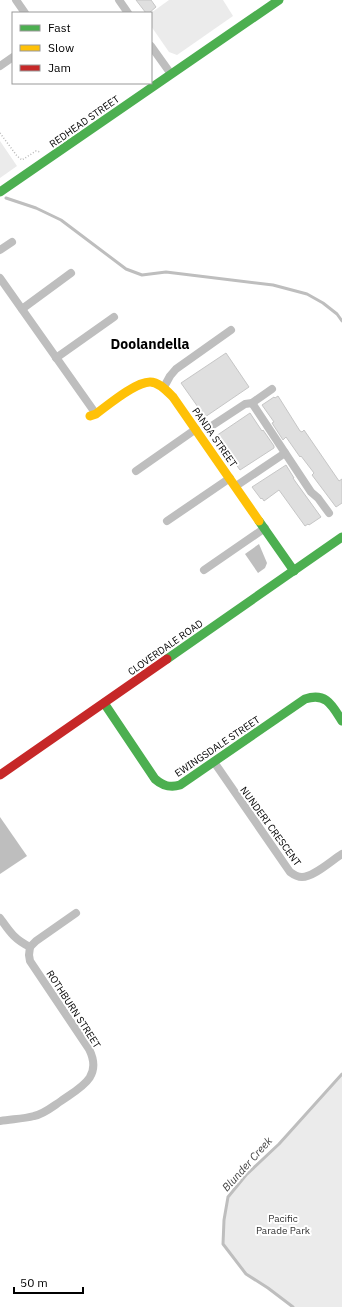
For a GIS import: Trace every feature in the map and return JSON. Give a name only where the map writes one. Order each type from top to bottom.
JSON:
[{"type":"street","points":[[16,0],[24,12]]},
{"type":"street","points":[[119,0],[127,12]]},
{"type":"street","name":"REDHEAD STREET","points":[[0,192],[279,0]]},
{"type":"street","points":[[152,47],[171,74]]},
{"type":"street","points":[[0,66],[12,58]]},
{"type":"street","points":[[0,250],[12,242]]},
{"type":"street","points":[[22,309],[71,273]]},
{"type":"street","points":[[0,278],[56,358],[93,415],[143,383],[150,382],[164,387],[176,369],[231,330]]},
{"type":"street","points":[[56,358],[114,317]]},
{"type":"street","name":"PANDA STREET","points":[[164,387],[174,397],[294,570]]},
{"type":"street","points":[[210,427],[246,404],[252,403],[272,389]]},
{"type":"street","points":[[252,403],[311,492],[318,498],[329,513]]},
{"type":"street","points":[[136,471],[196,429]]},
{"type":"street","points":[[236,486],[285,453]]},
{"type":"street","points":[[167,521],[230,478]]},
{"type":"street","points":[[204,570],[265,528]]},
{"type":"street","name":"CLOVERDALE ROAD","points":[[0,776],[342,537]]},
{"type":"street","name":"EWINGSDALE STREET","points":[[104,703],[155,779],[160,784],[169,788],[180,785],[310,696],[315,695],[323,697],[331,705],[342,721]]},
{"type":"street","name":"NUNDERI CRESCENT","points":[[214,762],[287,868],[294,875],[302,877],[307,876],[342,854]]},
{"type":"street","points":[[0,918],[13,936],[20,942],[30,947],[36,941],[76,913]]},
{"type":"street","name":"ROTHBURN STREET","points":[[0,1121],[44,1113],[86,1083],[94,1066],[93,1056],[89,1049],[30,961],[30,947]]},
{"type":"path","points":[[0,133],[17,156],[22,160],[36,151],[41,153],[46,160]]},
{"type":"green space","points":[[169,0],[223,0],[233,16],[177,55],[169,52],[152,27],[152,12]]},
{"type":"green space","points":[[0,141],[17,166],[0,178]]},
{"type":"green space","name":"Pacific Parade Park","points":[[342,1074],[342,1307],[293,1307],[246,1274],[223,1244],[224,1220],[228,1197],[246,1175],[279,1144]]},
{"type":"shaded area","points":[[259,544],[267,563],[265,568],[258,573],[245,554]]},
{"type":"shaded area","points":[[0,817],[27,856],[0,874]]},
{"type":"building","points":[[136,0],[151,0],[156,7],[150,12],[145,12]]},
{"type":"building","points":[[226,353],[249,387],[205,417],[181,383]]},
{"type":"building","points":[[278,396],[300,431],[302,432],[304,430],[339,481],[342,479],[342,503],[336,507],[312,475],[314,473],[301,456],[300,457],[286,437],[283,440],[272,423],[274,422],[262,405]]},
{"type":"building","points":[[250,413],[274,448],[240,470],[216,436]]},
{"type":"building","points":[[286,465],[295,481],[321,517],[309,525],[308,524],[305,526],[279,490],[264,501],[252,487]]},
{"type":"waterway","points":[[6,198],[36,208],[61,220],[126,269],[142,275],[166,272],[273,285],[307,294],[323,303],[337,314],[342,321]]},
{"type":"waterway","name":"Blunder Creek","points":[[293,1307],[246,1274],[223,1244],[224,1220],[228,1197],[246,1175],[279,1144],[342,1074]]},
{"type":"traffic: fast","points":[[0,192],[279,0]]},
{"type":"traffic: fast","points":[[259,521],[294,571]]},
{"type":"traffic: fast","points":[[167,659],[342,537]]},
{"type":"traffic: fast","points":[[104,703],[155,779],[164,785],[170,786],[180,785],[305,699],[318,697],[328,701],[342,721]]},
{"type":"traffic: slow","points":[[90,416],[96,414],[129,390],[137,386],[150,382],[160,385],[173,397],[259,521]]},
{"type":"traffic: jam","points":[[0,775],[167,659]]},
{"type":"district","name":"Doolandella","points":[[150,344]]}]
